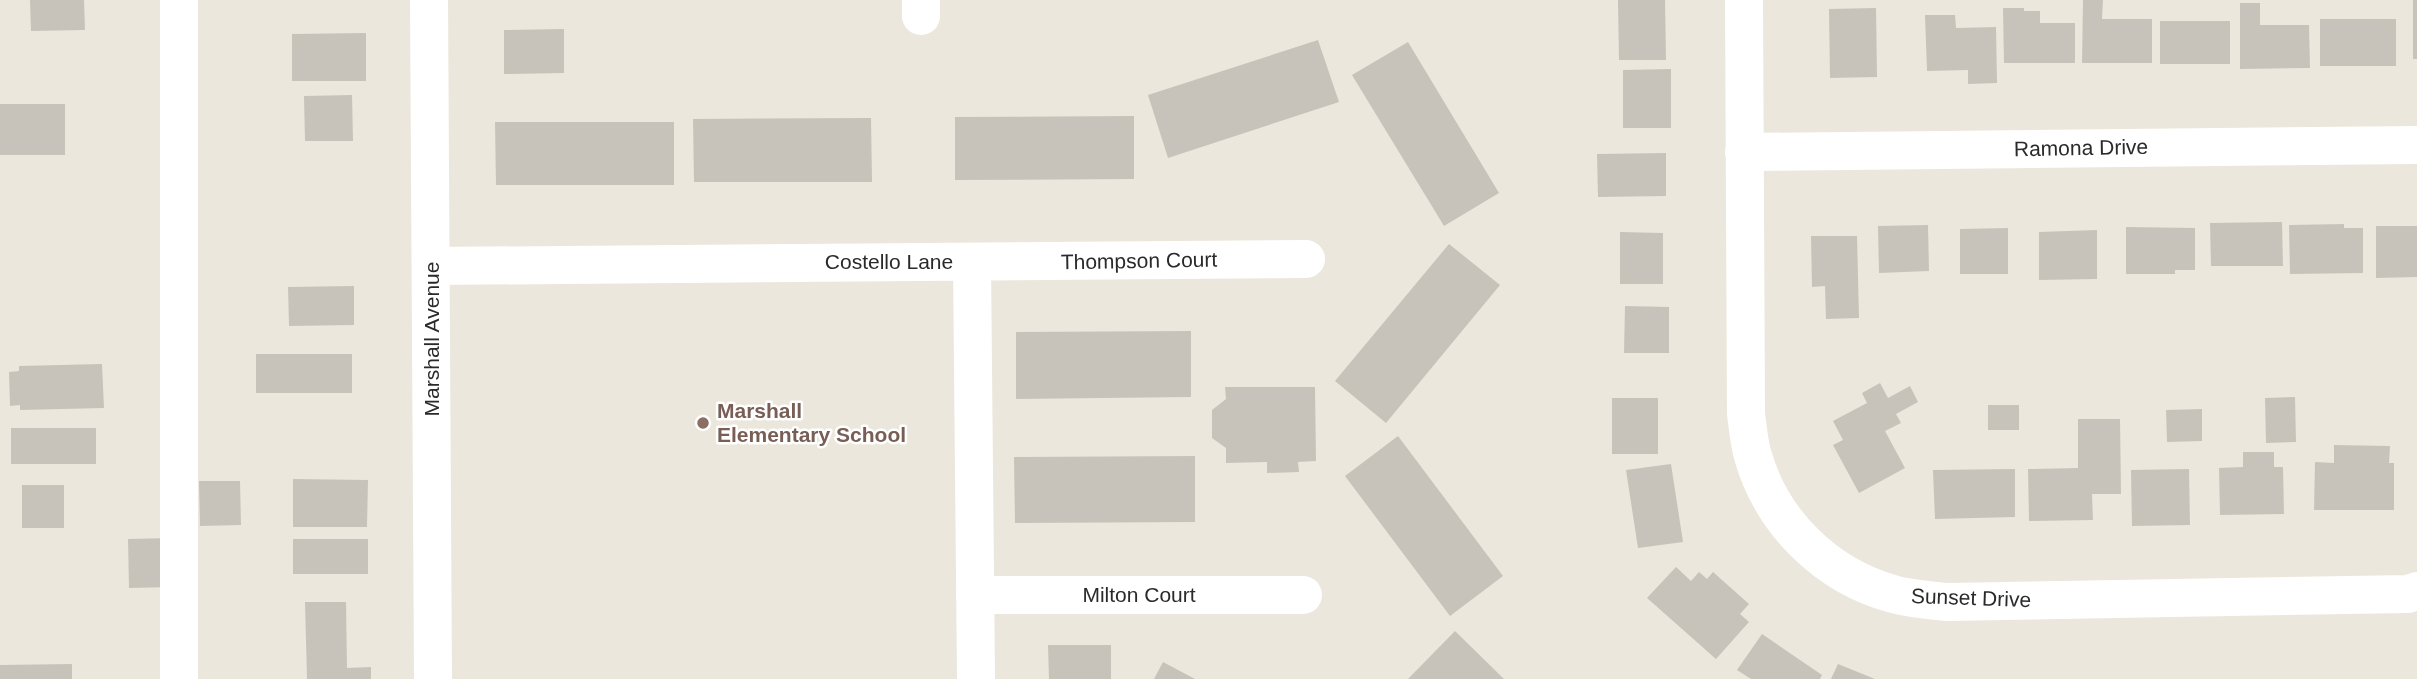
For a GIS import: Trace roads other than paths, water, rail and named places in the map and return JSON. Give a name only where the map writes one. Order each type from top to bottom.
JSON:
[{"type":"street","points":[[179,0],[179,679]]},
{"type":"street","name":"Marshall Avenue","points":[[429,0],[433,679]]},
{"type":"street","name":"Sunset Drive","points":[[1744,0],[1746,414],[1753,456],[1769,496],[1794,532],[1817,555],[1853,579],[1893,594],[1947,602],[2409,594],[2417,591]]},
{"type":"street","name":"Ramona Drive","points":[[1744,152],[2417,145]]},
{"type":"street","name":"Thompson Court","points":[[972,263],[1306,260]]},
{"type":"street","name":"Costello Lane","points":[[431,266],[925,261],[972,263],[976,679]]},
{"type":"street","name":"Milton Court","points":[[975,595],[1303,595]]},
{"type":"place","name":"Marshall Elementary School","points":[[703,423]]}]
